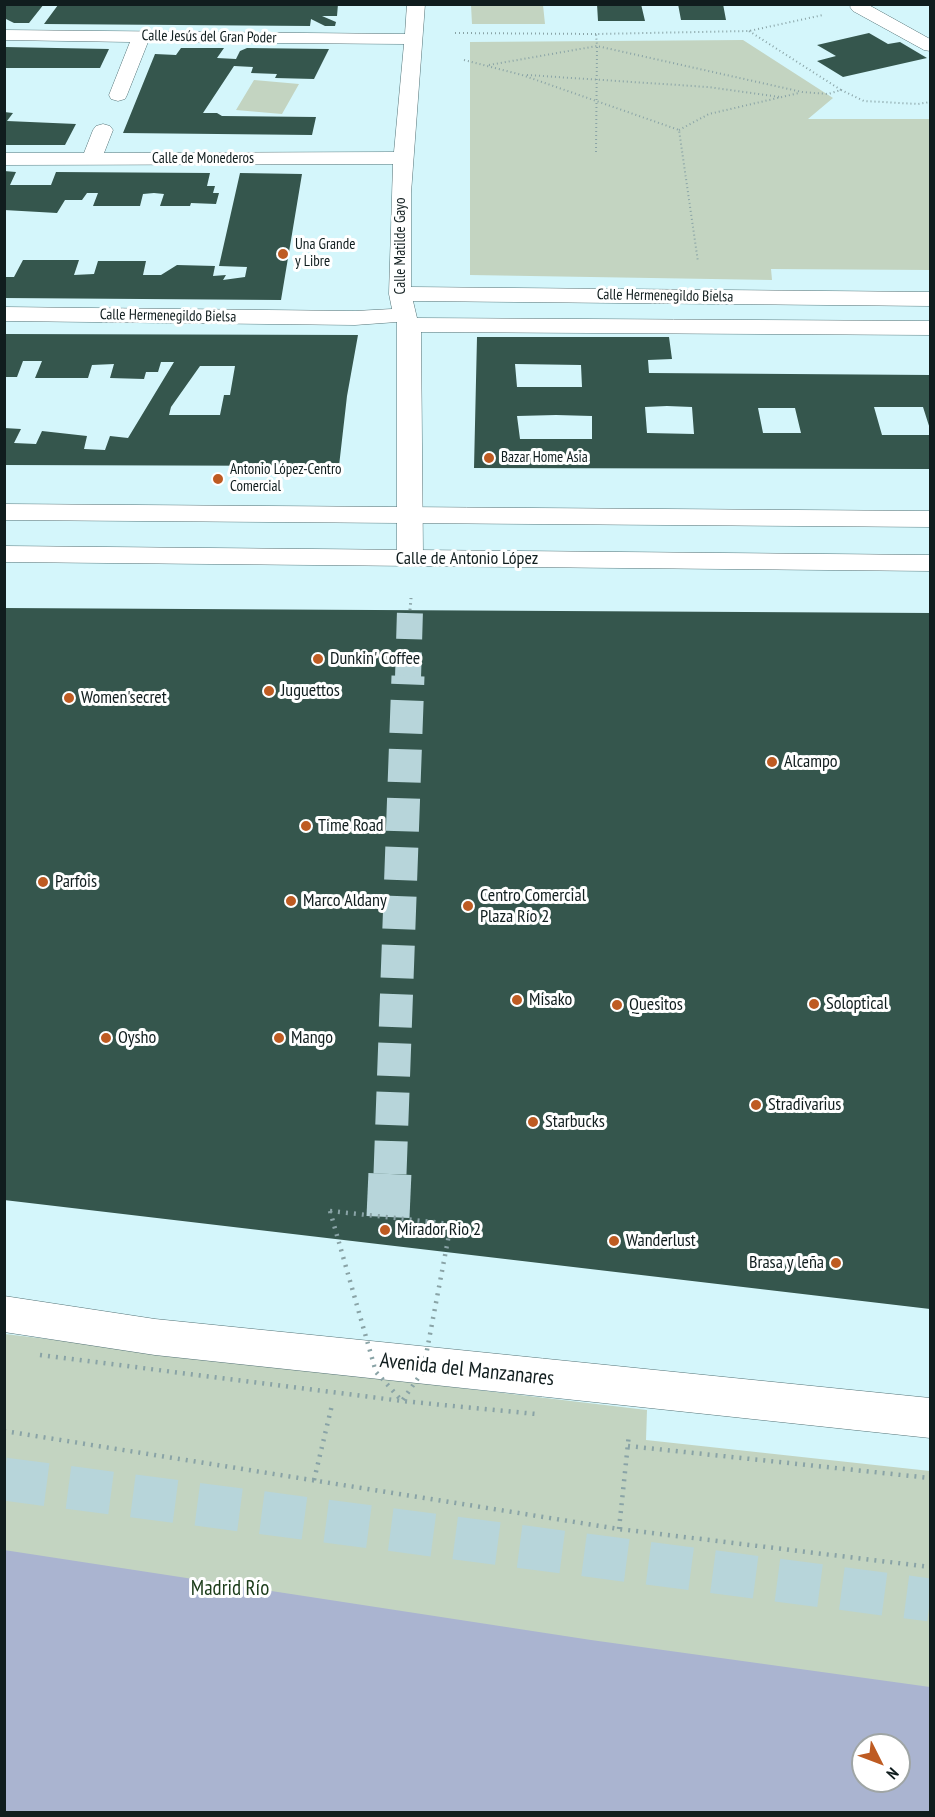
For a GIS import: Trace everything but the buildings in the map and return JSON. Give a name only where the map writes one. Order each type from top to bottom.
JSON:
[{"type":"street","name":"Calle Matilde Gayo","points":[[410,558],[402,158],[416,4]]},
{"type":"street","points":[[859,7],[930,46]]},
{"type":"street","name":"Calle Jesús del Gran Poder","points":[[4,36],[413,39]]},
{"type":"street","points":[[118,94],[141,36]]},
{"type":"street","points":[[92,159],[103,130]]},
{"type":"street","name":"Calle de Monederos","points":[[4,159],[402,158]]},
{"type":"street","name":"Calle Hermenegildo Bielsa","points":[[4,314],[356,318],[405,311],[930,299]]},
{"type":"street","name":"Calle Hermenegildo Bielsa","points":[[405,311],[930,328]]},
{"type":"street","points":[[4,512],[930,519]]},
{"type":"street","name":"Calle de Antonio López","points":[[4,554],[930,563]]},
{"type":"street","name":"Avenida del Manzanares","points":[[4,1314],[155,1337],[930,1418]]},
{"type":"path","points":[[455,33],[596,34],[749,31],[859,7]]},
{"type":"path","points":[[749,31],[841,90],[864,101],[918,104],[930,102]]},
{"type":"path","points":[[596,34],[597,152]]},
{"type":"path","points":[[489,65],[597,46],[802,92],[828,94],[841,90]]},
{"type":"path","points":[[464,60],[522,75],[679,130],[709,114],[802,92]]},
{"type":"path","points":[[522,75],[708,87],[780,97]]},
{"type":"path","points":[[679,130],[700,271]]},
{"type":"path","points":[[410,610],[411,598]]},
{"type":"path","points":[[330,1211],[451,1224],[423,1371],[402,1401],[376,1371],[330,1211]]},
{"type":"path","points":[[40,1355],[402,1401],[548,1415]]},
{"type":"path","points":[[619,1529],[630,1427]]},
{"type":"path","points":[[4,1431],[619,1529],[930,1567]]},
{"type":"path","points":[[628,1446],[930,1478]]},
{"type":"green space","points":[[471,5],[543,5],[545,24],[472,24]]},
{"type":"green space","points":[[743,40],[833,98],[808,119],[930,119],[930,270],[771,269],[772,280],[470,275],[470,42]]},
{"type":"green space","points":[[254,80],[299,84],[282,114],[236,110]]},
{"type":"green space","name":"Madrid Río","points":[[5,1334],[647,1410],[646,1440],[930,1471],[930,1812],[5,1812]]},
{"type":"water","points":[[4,1550],[591,1640],[930,1687],[930,1812],[5,1812]]},
{"type":"tunnel","points":[[408,678],[410,610]]},
{"type":"tunnel","points":[[390,1174],[408,676]]},
{"type":"tunnel","points":[[388,1217],[390,1172]]},
{"type":"tunnel","points":[[4,1479],[930,1600]]},
{"type":"place","name":"Una Grande y Libre","points":[[283,254]]},
{"type":"place","name":"Bazar Home Asia","points":[[489,458]]},
{"type":"place","name":"Antonio López-Centro Comercial","points":[[218,479]]},
{"type":"place","name":"Dunkin' Coffee","points":[[318,659]]},
{"type":"place","name":"Juguettos","points":[[269,691]]},
{"type":"place","name":"Women'secret","points":[[69,698]]},
{"type":"place","name":"Alcampo","points":[[772,762]]},
{"type":"place","name":"Time Road","points":[[306,826]]},
{"type":"place","name":"Parfois","points":[[43,882]]},
{"type":"place","name":"Marco Aldany","points":[[291,901]]},
{"type":"place","name":"Centro Comercial Plaza Río 2","points":[[468,906]]},
{"type":"place","name":"Misako","points":[[517,1000]]},
{"type":"place","name":"Soloptical","points":[[814,1004]]},
{"type":"place","name":"Quesitos","points":[[617,1005]]},
{"type":"place","name":"Oysho","points":[[106,1038]]},
{"type":"place","name":"Mango","points":[[279,1038]]},
{"type":"place","name":"Stradivarius","points":[[756,1105]]},
{"type":"place","name":"Starbucks","points":[[533,1122]]},
{"type":"place","name":"Mirador Rio 2","points":[[385,1230]]},
{"type":"place","name":"Wanderlust","points":[[614,1241]]},
{"type":"place","name":"Brasa y leña","points":[[836,1263]]}]
